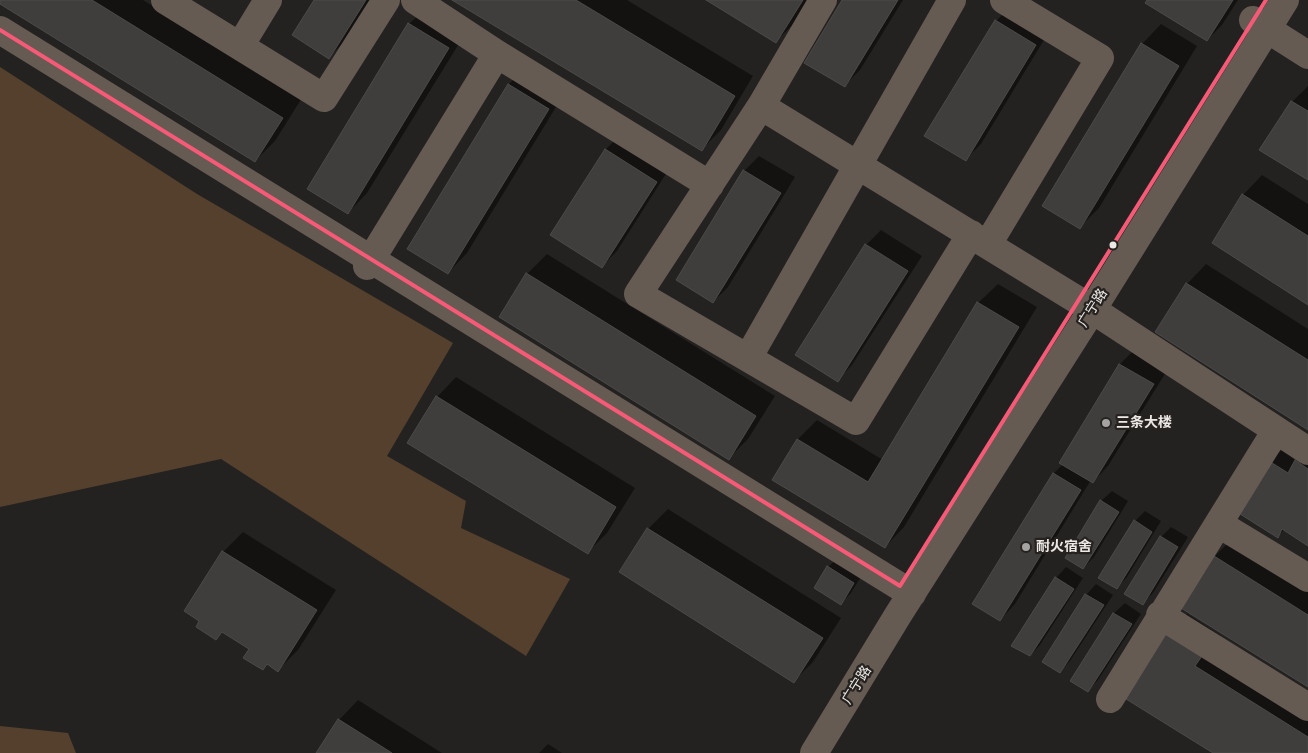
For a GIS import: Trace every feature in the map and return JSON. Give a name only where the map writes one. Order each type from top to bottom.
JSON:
[{"type":"street","points":[[165,0],[324,98],[386,0]]},
{"type":"street","points":[[240,46],[268,0]]},
{"type":"street","points":[[414,0],[497,54],[710,185]]},
{"type":"street","points":[[823,0],[761,106],[638,294],[856,421],[1100,58],[1004,0]]},
{"type":"street","points":[[748,358],[952,0]]},
{"type":"street","name":"广宁路","points":[[814,753],[903,597],[1086,306],[1262,17],[1285,0]]},
{"type":"street","points":[[1262,17],[1308,55]]},
{"type":"street","points":[[0,30],[903,597]]},
{"type":"street","points":[[0,43],[369,262]]},
{"type":"street","points":[[369,262],[497,54]]},
{"type":"street","points":[[761,106],[1086,306],[1275,432],[1308,451]]},
{"type":"street","points":[[1110,698],[1275,432]]},
{"type":"street","points":[[1219,524],[1308,578]]},
{"type":"street","points":[[1160,615],[1308,707]]},
{"type":"shaded area","points":[[0,67],[197,194],[453,343],[387,456],[466,501],[461,528],[570,579],[526,656],[221,459],[0,507]]},
{"type":"shaded area","points":[[0,726],[68,733],[76,753],[0,753]]},
{"type":"building","points":[[0,0],[92,0],[283,118],[255,162],[0,4]]},
{"type":"building","points":[[314,0],[366,0],[329,59],[292,35]]},
{"type":"building","points":[[452,0],[576,0],[735,96],[702,151]]},
{"type":"building","points":[[706,0],[803,0],[776,43]]},
{"type":"building","points":[[842,0],[898,0],[845,87],[804,63]]},
{"type":"building","points":[[1147,0],[1233,0],[1207,41],[1145,3]]},
{"type":"building","points":[[995,20],[1036,45],[966,161],[924,136]]},
{"type":"building","points":[[408,23],[449,48],[348,214],[307,189]]},
{"type":"building","points":[[1141,43],[1179,66],[1080,229],[1042,206]]},
{"type":"building","points":[[508,84],[549,109],[448,274],[407,249]]},
{"type":"building","points":[[1291,101],[1308,111],[1308,180],[1259,150]]},
{"type":"building","points":[[605,149],[657,182],[602,268],[550,235]]},
{"type":"building","points":[[743,170],[781,193],[713,303],[676,280]]},
{"type":"building","points":[[1242,194],[1308,236],[1308,305],[1212,243]]},
{"type":"building","points":[[865,244],[908,271],[838,382],[795,355]]},
{"type":"building","points":[[526,273],[756,416],[729,460],[499,317]]},
{"type":"building","points":[[1186,283],[1308,360],[1308,430],[1155,332]]},
{"type":"building","points":[[977,302],[1019,327],[885,548],[772,480],[797,439],[868,482]]},
{"type":"building","name":"三条大楼","points":[[1119,364],[1154,384],[1093,483],[1059,463]]},
{"type":"building","points":[[436,396],[616,507],[588,554],[407,443]]},
{"type":"building","points":[[1295,460],[1308,469],[1308,546],[1282,529],[1278,538],[1237,512],[1269,461],[1288,473]]},
{"type":"building","name":"耐火宿舍","points":[[1053,473],[1081,490],[1000,621],[972,604]]},
{"type":"building","points":[[1100,500],[1119,512],[1083,569],[1065,558]]},
{"type":"building","points":[[1134,520],[1152,532],[1117,589],[1098,578]]},
{"type":"building","points":[[647,528],[823,638],[794,683],[619,572]]},
{"type":"building","points":[[1160,536],[1178,547],[1143,605],[1124,594]]},
{"type":"building","points":[[222,551],[317,610],[278,672],[267,664],[263,670],[243,658],[249,649],[222,632],[216,640],[196,627],[199,621],[184,611]]},
{"type":"building","points":[[1214,556],[1308,615],[1308,687],[1181,608]]},
{"type":"building","points":[[827,566],[854,583],[841,605],[814,588]]},
{"type":"building","points":[[1055,577],[1074,589],[1030,656],[1011,646]]},
{"type":"building","points":[[1085,594],[1104,605],[1060,673],[1042,662]]},
{"type":"building","points":[[1113,613],[1132,624],[1088,692],[1070,681]]},
{"type":"building","points":[[1166,633],[1202,656],[1195,666],[1308,737],[1308,753],[1213,753],[1126,699]]},
{"type":"building","points":[[338,719],[392,753],[316,753]]},
{"type":"transit line","points":[[0,30],[900,586],[1266,0]]},
{"type":"place","name":"三条大楼","points":[[1106,423]]},
{"type":"place","name":"耐火宿舍","points":[[1026,547]]}]
